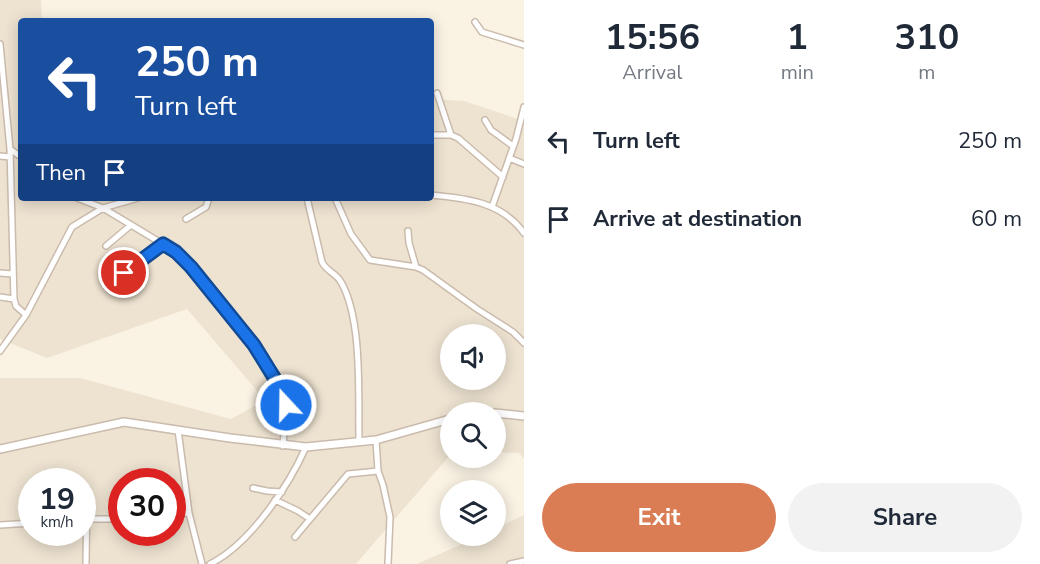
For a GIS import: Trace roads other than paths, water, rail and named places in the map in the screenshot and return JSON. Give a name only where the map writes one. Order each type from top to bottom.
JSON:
[{"type":"street","points":[[475,22],[482,32],[524,45]]},
{"type":"street","points":[[0,44],[10,149],[14,299],[16,306],[26,315]]},
{"type":"street","points":[[437,93],[451,135]]},
{"type":"street","points":[[492,207],[524,107]]},
{"type":"street","points":[[485,120],[491,129],[513,146]]},
{"type":"street","points":[[0,128],[7,128]]},
{"type":"street","points":[[434,135],[451,135],[476,152],[503,177]]},
{"type":"street","points":[[10,149],[18,155]]},
{"type":"street","points":[[0,156],[10,157]]},
{"type":"street","points":[[509,158],[524,164]]},
{"type":"street","points":[[434,196],[468,200],[492,207],[510,218],[524,233]]},
{"type":"street","points":[[85,201],[103,208],[176,252],[191,267],[254,345],[277,380],[286,405],[283,446]]},
{"type":"street","points":[[0,351],[26,315],[72,227],[103,208],[128,201]]},
{"type":"street","points":[[186,219],[206,207],[208,201]]},
{"type":"street","points":[[309,201],[321,262],[340,281],[352,314],[358,359],[359,442]]},
{"type":"street","points":[[336,201],[351,234],[370,260],[416,267],[513,332],[524,344]]},
{"type":"street","points":[[106,246],[131,225]]},
{"type":"street","points":[[408,231],[416,267]]},
{"type":"street","points":[[124,273],[163,244]]},
{"type":"street","points":[[0,273],[13,274]]},
{"type":"street","points":[[0,297],[14,299]]},
{"type":"street","points":[[506,414],[524,416]]},
{"type":"street","points":[[0,449],[130,422],[283,446],[306,447],[376,440],[440,422]]},
{"type":"street","points":[[178,430],[189,513],[202,564]]},
{"type":"street","points":[[376,440],[378,471],[390,517],[388,564]]},
{"type":"street","points":[[210,564],[237,547],[282,492],[293,476],[306,447]]},
{"type":"street","points":[[295,537],[348,474],[378,471]]},
{"type":"street","points":[[253,488],[282,492]]},
{"type":"street","points":[[274,500],[310,519]]},
{"type":"street","points":[[0,525],[18,524]]},
{"type":"street","points":[[86,546],[86,564]]},
{"type":"street","points":[[510,564],[522,562]]}]
